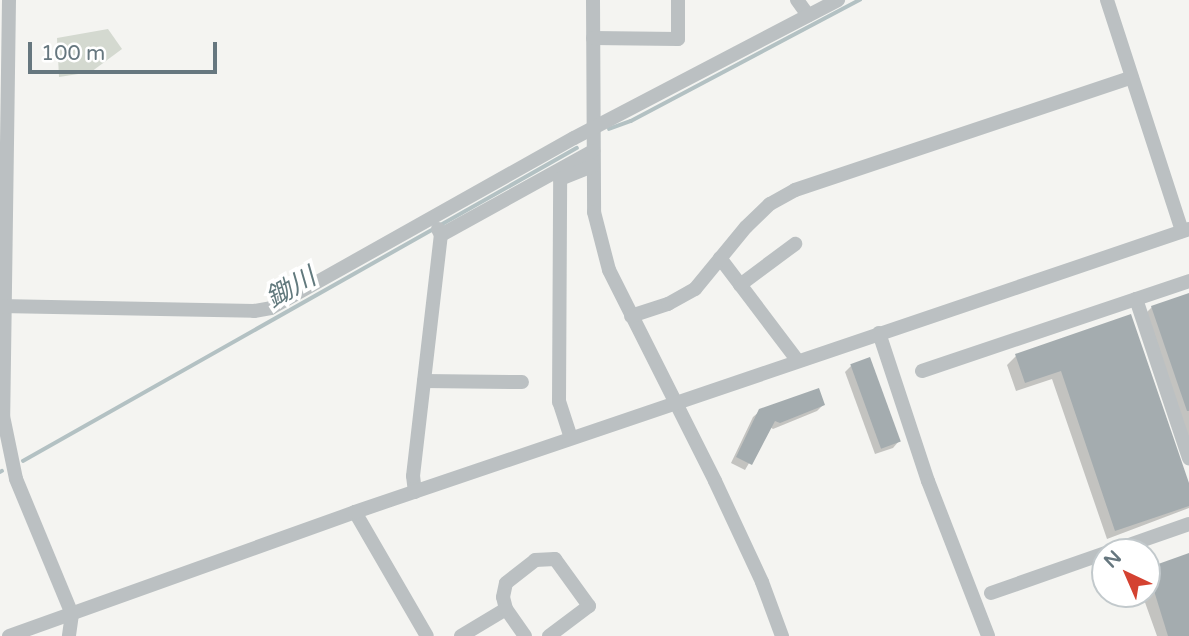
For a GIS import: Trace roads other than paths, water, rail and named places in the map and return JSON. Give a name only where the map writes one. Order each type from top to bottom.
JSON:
[{"type":"street","points":[[9,0],[3,415],[6,440],[29,514],[72,614],[69,636]]},
{"type":"street","points":[[593,0],[594,212],[609,270],[762,582],[782,636]]},
{"type":"street","points":[[593,38],[678,39],[678,0]]},
{"type":"street","points":[[797,0],[808,15]]},
{"type":"street","points":[[437,226],[592,130],[838,0]]},
{"type":"street","points":[[9,636],[355,512],[1185,230],[1107,0]]},
{"type":"street","points":[[631,316],[668,304],[695,289],[770,204],[795,190],[1132,77]]},
{"type":"street","points":[[3,306],[254,311],[271,308],[593,150]]},
{"type":"street","points":[[571,439],[559,402],[560,179],[593,166]]},
{"type":"street","points":[[415,492],[413,476],[437,226]]},
{"type":"street","points":[[740,285],[795,244]]},
{"type":"street","points":[[720,258],[798,361]]},
{"type":"street","points":[[922,371],[1189,281]]},
{"type":"street","points":[[1136,299],[1189,458]]},
{"type":"street","points":[[878,333],[933,494],[988,636]]},
{"type":"street","points":[[424,382],[522,382]]},
{"type":"street","points":[[355,512],[374,539],[427,636]]},
{"type":"street","points":[[1149,538],[1189,524]]},
{"type":"street","points":[[525,636],[506,609],[503,597],[506,583],[535,560],[555,559],[589,606],[549,636]]},
{"type":"street","points":[[992,593],[1091,559]]},
{"type":"street","points":[[461,636],[506,609]]},
{"type":"waterway","name":"鋤川","points":[[609,129],[631,121],[860,0]]},
{"type":"waterway","name":"鋤川","points":[[23,461],[577,148]]}]
